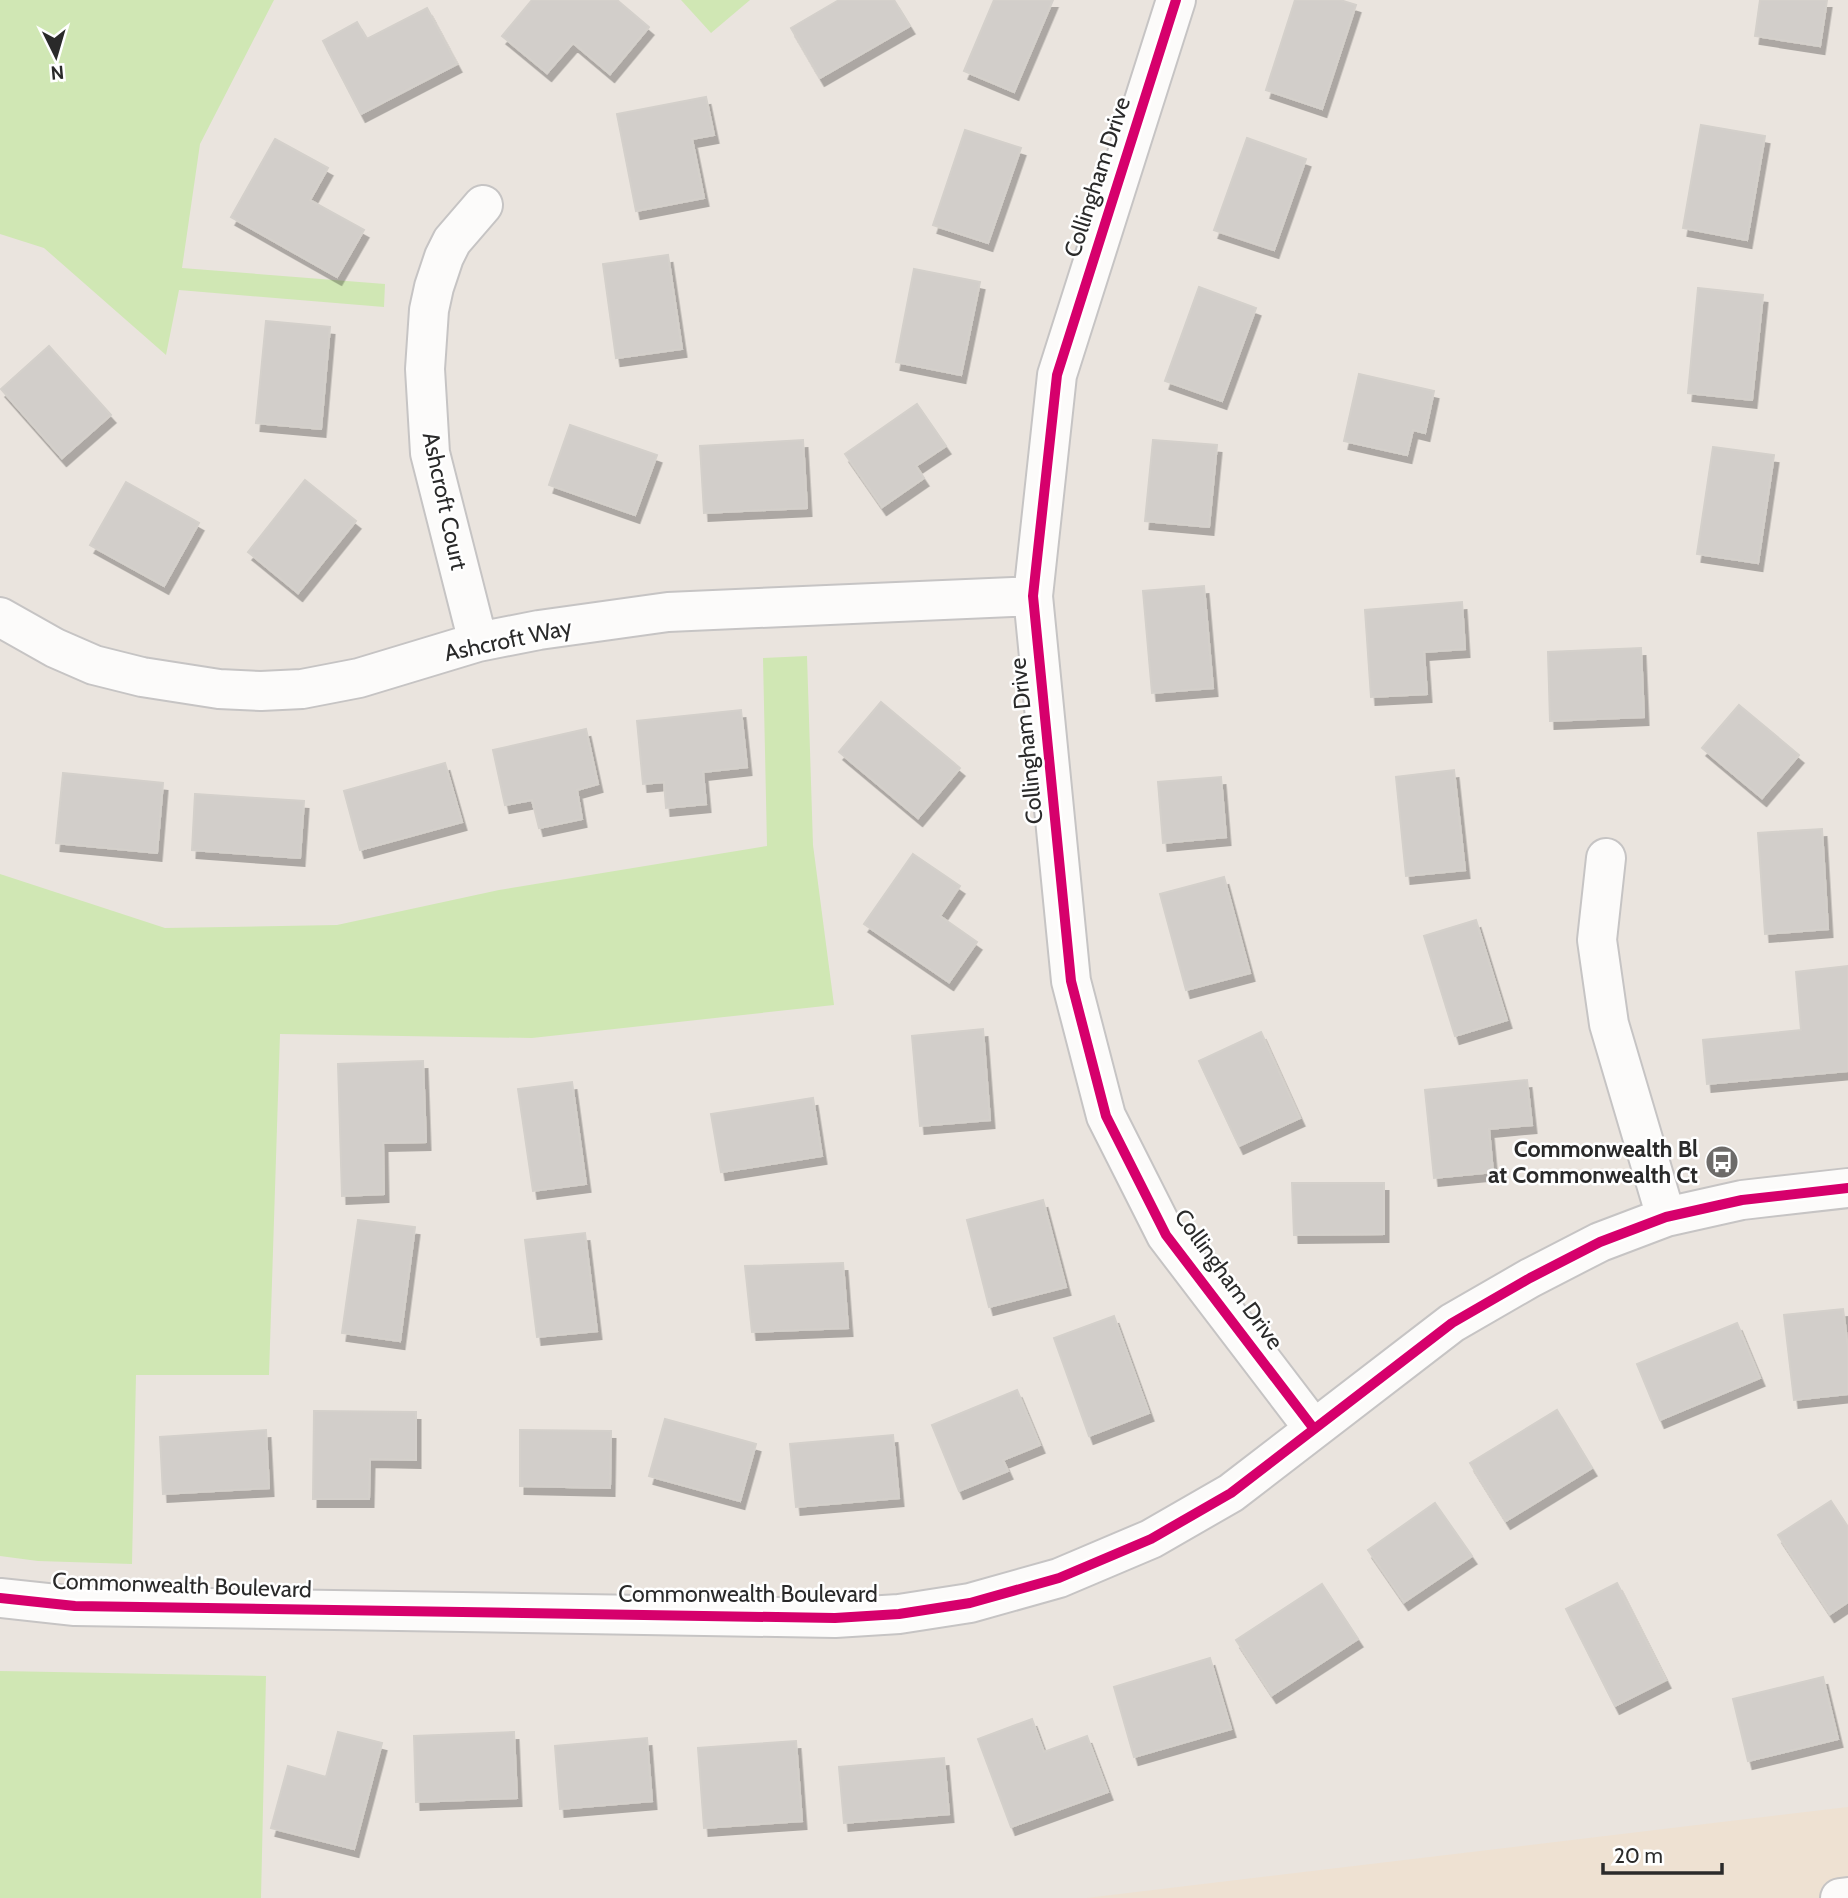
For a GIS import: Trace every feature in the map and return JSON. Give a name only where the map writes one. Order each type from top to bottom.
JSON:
[{"type":"street","name":"Collingham Drive","points":[[1176,0],[1057,375],[1033,596],[1071,981],[1106,1116],[1166,1235],[1314,1429]]},
{"type":"street","name":"Ashcroft Court","points":[[478,642],[430,453],[425,369],[429,310],[444,257],[452,242],[484,205]]},
{"type":"street","name":"Ashcroft Way","points":[[0,617],[55,648],[94,664],[142,677],[219,689],[261,691],[302,689],[359,678],[478,642],[539,630],[668,612],[1033,596]]},
{"type":"street","points":[[1606,858],[1597,940],[1609,1024],[1666,1217]]},
{"type":"street","name":"Commonwealth Boulevard","points":[[0,1598],[103,1607],[835,1618],[899,1614],[970,1603],[1059,1578],[1151,1539],[1231,1493],[1452,1323],[1600,1242],[1666,1217],[1742,1200],[1848,1188]]},
{"type":"street","points":[[1840,1898],[1848,1897]]},
{"type":"shaded area","points":[[1848,1807],[1848,1898],[1086,1898]]},
{"type":"green space","points":[[0,0],[274,0],[200,144],[182,268],[385,284],[384,307],[179,290],[166,355],[44,248],[0,234]]},
{"type":"green space","points":[[681,0],[750,0],[711,33]]},
{"type":"green space","points":[[807,656],[813,845],[834,1005],[532,1038],[280,1034],[269,1375],[136,1375],[132,1564],[38,1561],[0,1556],[0,874],[165,928],[337,925],[499,890],[767,846],[763,658]]},
{"type":"green space","points":[[0,1671],[266,1676],[261,1898],[0,1898]]},
{"type":"building","points":[[532,0],[617,0],[649,27],[610,74],[573,43],[547,73],[502,36]]},
{"type":"building","points":[[839,0],[894,0],[910,26],[820,78],[791,28]]},
{"type":"building","points":[[994,0],[1053,0],[1014,92],[964,71]]},
{"type":"building","points":[[1295,0],[1340,0],[1356,5],[1322,109],[1266,90]]},
{"type":"building","points":[[1760,0],[1827,0],[1820,46],[1755,36]]},
{"type":"building","points":[[427,8],[457,64],[361,114],[323,41],[357,22],[367,39]]},
{"type":"building","points":[[706,97],[714,135],[692,139],[704,198],[636,211],[617,114]]},
{"type":"building","points":[[1701,125],[1765,136],[1747,240],[1683,228]]},
{"type":"building","points":[[965,130],[1021,148],[988,243],[933,225]]},
{"type":"building","points":[[1247,138],[1306,159],[1274,250],[1214,230]]},
{"type":"building","points":[[275,139],[328,168],[310,200],[364,230],[337,277],[231,217]]},
{"type":"building","points":[[668,255],[682,349],[616,358],[603,264]]},
{"type":"building","points":[[914,269],[980,282],[961,375],[896,362]]},
{"type":"building","points":[[1199,287],[1256,308],[1222,401],[1165,381]]},
{"type":"building","points":[[1698,288],[1763,295],[1752,400],[1688,393]]},
{"type":"building","points":[[266,321],[330,327],[321,429],[256,423]]},
{"type":"building","points":[[49,346],[111,415],[62,458],[1,389]]},
{"type":"building","points":[[1359,374],[1434,391],[1425,433],[1413,430],[1407,455],[1344,441]]},
{"type":"building","points":[[917,404],[946,446],[916,466],[924,478],[882,507],[845,454]]},
{"type":"building","points":[[570,425],[657,455],[635,515],[549,485]]},
{"type":"building","points":[[803,440],[807,508],[704,513],[700,446]]},
{"type":"building","points":[[1153,440],[1217,445],[1209,527],[1145,521]]},
{"type":"building","points":[[1713,447],[1774,455],[1758,563],[1697,554]]},
{"type":"building","points":[[305,480],[356,521],[298,593],[248,552]]},
{"type":"building","points":[[126,482],[199,523],[164,586],[90,545]]},
{"type":"building","points":[[1204,586],[1213,688],[1152,693],[1143,591]]},
{"type":"building","points":[[1462,602],[1465,649],[1424,652],[1427,694],[1371,697],[1365,610]]},
{"type":"building","points":[[1641,648],[1644,717],[1550,721],[1548,652]]},
{"type":"building","points":[[881,702],[960,768],[918,818],[839,752]]},
{"type":"building","points":[[1739,705],[1799,755],[1762,798],[1702,748]]},
{"type":"building","points":[[741,710],[747,767],[703,772],[706,804],[666,808],[664,782],[643,784],[637,721]]},
{"type":"building","points":[[586,729],[598,784],[577,790],[582,819],[539,828],[532,800],[505,805],[493,750]]},
{"type":"building","points":[[445,763],[462,822],[360,850],[344,791]]},
{"type":"building","points":[[1454,770],[1465,870],[1406,876],[1396,777]]},
{"type":"building","points":[[63,773],[163,783],[157,853],[56,843]]},
{"type":"building","points":[[1221,777],[1226,837],[1163,843],[1158,782]]},
{"type":"building","points":[[195,794],[304,801],[300,858],[192,850]]},
{"type":"building","points":[[1822,829],[1828,929],[1765,934],[1758,833]]},
{"type":"building","points":[[913,854],[960,886],[940,916],[977,942],[949,982],[864,924]]},
{"type":"building","points":[[1224,877],[1250,973],[1186,990],[1160,894]]},
{"type":"building","points":[[1476,920],[1507,1020],[1455,1036],[1424,936]]},
{"type":"building","points":[[1848,966],[1848,1071],[1707,1084],[1703,1040],[1801,1030],[1796,972]]},
{"type":"building","points":[[983,1029],[990,1120],[920,1126],[912,1036]]},
{"type":"building","points":[[1261,1032],[1300,1118],[1239,1146],[1199,1061]]},
{"type":"building","points":[[423,1061],[426,1142],[383,1143],[384,1194],[342,1196],[338,1064]]},
{"type":"building","points":[[1527,1080],[1532,1125],[1489,1129],[1493,1172],[1434,1178],[1425,1090]]},
{"type":"building","points":[[572,1082],[586,1184],[533,1191],[518,1089]]},
{"type":"building","points":[[813,1098],[822,1156],[721,1172],[711,1114]]},
{"type":"building","points":[[1292,1183],[1384,1183],[1384,1234],[1294,1235]]},
{"type":"building","points":[[1043,1200],[1066,1287],[989,1307],[967,1220]]},
{"type":"building","points":[[358,1220],[415,1227],[400,1341],[342,1333]]},
{"type":"building","points":[[585,1233],[597,1331],[537,1337],[525,1240]]},
{"type":"building","points":[[843,1263],[848,1328],[752,1332],[745,1266]]},
{"type":"building","points":[[1843,1309],[1848,1347],[1848,1394],[1794,1400],[1784,1315]]},
{"type":"building","points":[[1114,1316],[1149,1413],[1089,1436],[1054,1338]]},
{"type":"building","points":[[1737,1323],[1760,1378],[1660,1420],[1637,1364]]},
{"type":"building","points":[[1017,1390],[1040,1445],[1003,1460],[1008,1471],[959,1491],[932,1425]]},
{"type":"building","points":[[1557,1410],[1592,1468],[1506,1521],[1470,1463]]},
{"type":"building","points":[[314,1411],[416,1412],[416,1460],[370,1459],[369,1499],[313,1499]]},
{"type":"building","points":[[665,1419],[756,1444],[740,1501],[649,1476]]},
{"type":"building","points":[[266,1430],[269,1488],[163,1494],[160,1437]]},
{"type":"building","points":[[520,1430],[611,1431],[610,1488],[520,1486]]},
{"type":"building","points":[[893,1435],[899,1498],[796,1507],[790,1444]]},
{"type":"building","points":[[1831,1501],[1848,1527],[1848,1602],[1830,1614],[1778,1535]]},
{"type":"building","points":[[1435,1503],[1472,1556],[1404,1602],[1368,1550]]},
{"type":"building","points":[[1617,1583],[1666,1680],[1615,1706],[1566,1609]]},
{"type":"building","points":[[1322,1584],[1358,1639],[1272,1695],[1236,1640]]},
{"type":"building","points":[[1210,1658],[1231,1729],[1134,1757],[1114,1687]]},
{"type":"building","points":[[1823,1677],[1838,1739],[1748,1761],[1733,1699]]},
{"type":"building","points":[[1032,1719],[1044,1752],[1087,1736],[1108,1792],[1011,1827],[978,1739]]},
{"type":"building","points":[[338,1732],[382,1743],[354,1849],[271,1828],[288,1766],[326,1777]]},
{"type":"building","points":[[514,1732],[517,1798],[416,1802],[414,1736]]},
{"type":"building","points":[[647,1738],[652,1801],[560,1809],[555,1746]]},
{"type":"building","points":[[796,1741],[802,1821],[704,1828],[698,1748]]},
{"type":"building","points":[[944,1758],[949,1814],[844,1823],[839,1767]]},
{"type":"cycle path","points":[[1176,0],[1057,375],[1033,596],[1071,981],[1106,1116],[1166,1235],[1314,1429]]},
{"type":"cycle path","points":[[0,1598],[75,1606],[835,1618],[899,1614],[970,1603],[1059,1578],[1151,1539],[1231,1493],[1452,1323],[1600,1242],[1666,1217],[1742,1200],[1848,1188]]},
{"type":"place","name":"Commonwealth Bl at Commonwealth Ct","points":[[1722,1162]]}]
